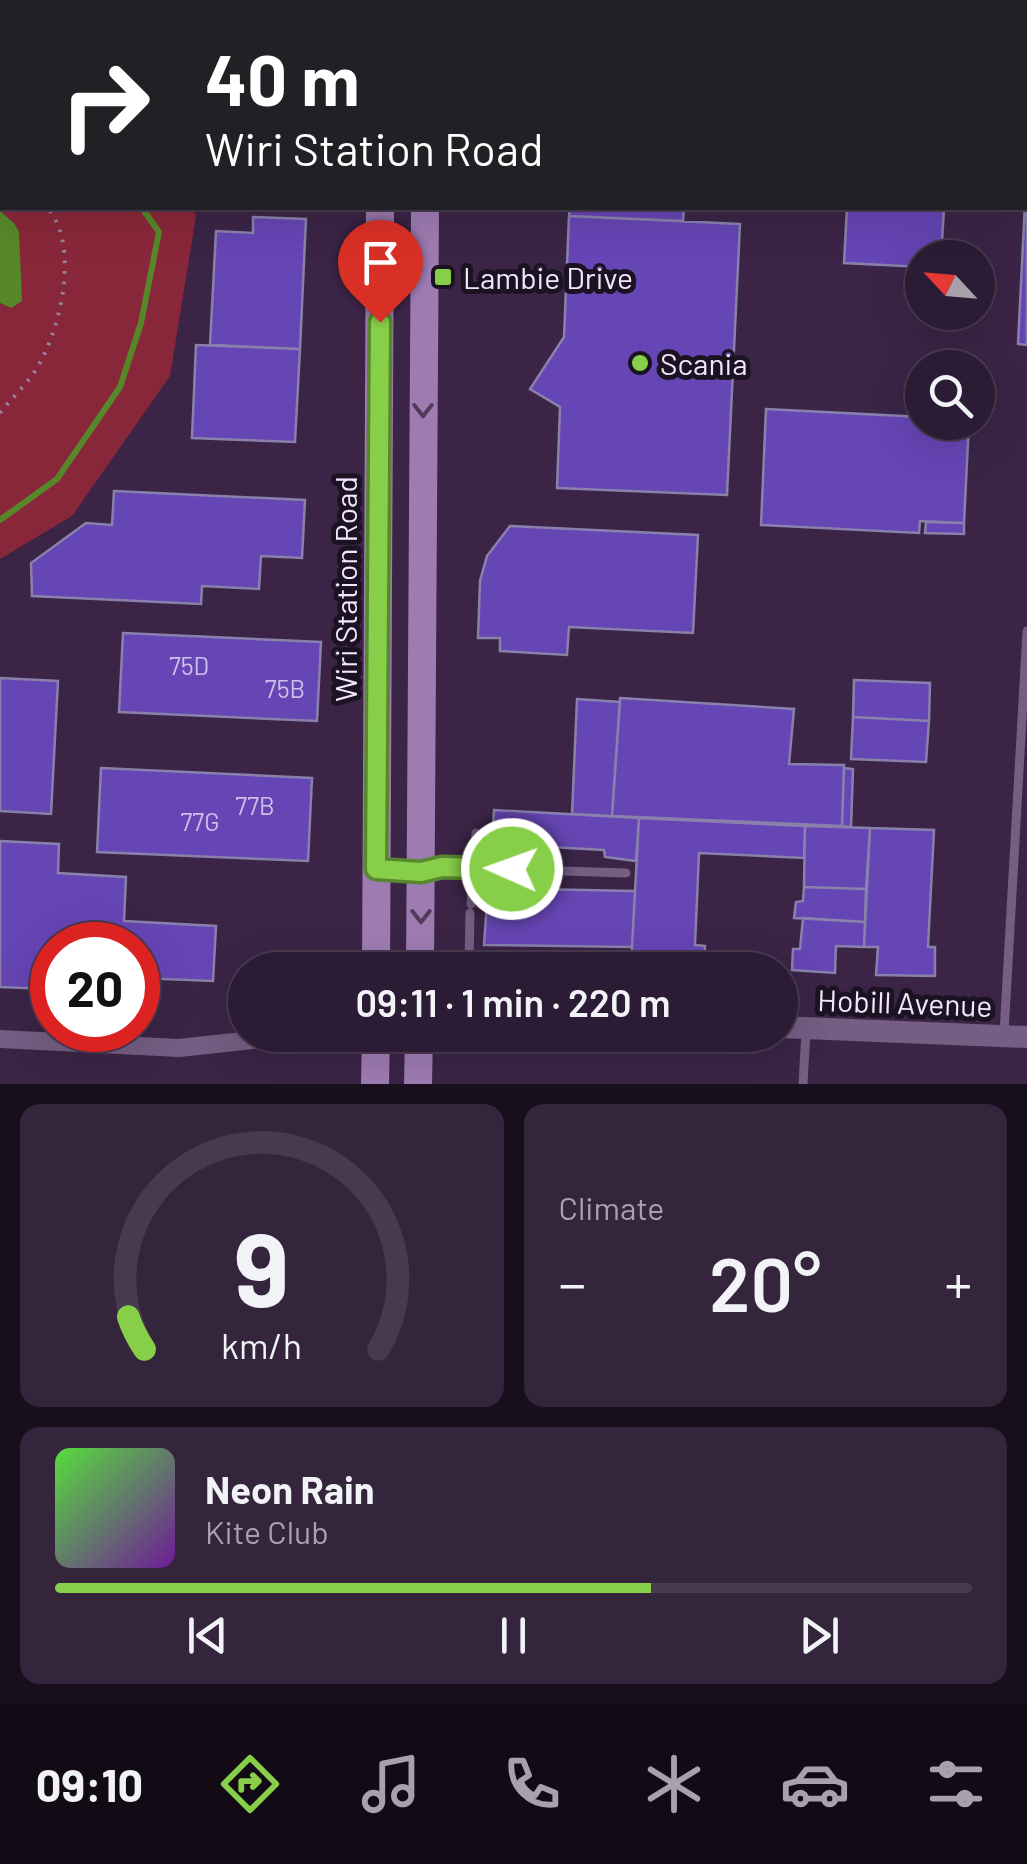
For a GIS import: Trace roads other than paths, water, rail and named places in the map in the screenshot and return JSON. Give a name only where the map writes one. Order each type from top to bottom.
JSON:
[{"type":"main road","name":"Wiri Station Road","points":[[376,952],[380,210]]},
{"type":"main road","points":[[420,952],[425,210]]},
{"type":"main road","points":[[380,247],[424,249]]},
{"type":"main road","points":[[378,467],[423,468]]},
{"type":"main road","points":[[377,662],[422,663]]},
{"type":"main road","points":[[375,1084],[376,1052]]},
{"type":"main road","points":[[418,1084],[419,1052]]},
{"type":"street","name":"Hobill Avenue","points":[[798,1028],[1016,1037]]},
{"type":"street","points":[[0,1039],[179,1048],[228,1043]]},
{"type":"lane","points":[[1016,1037],[1027,631]]},
{"type":"lane","points":[[469,952],[476,833]]},
{"type":"lane","points":[[376,869],[421,872],[442,867],[626,873]]},
{"type":"lane","points":[[804,1084],[806,1028]]},
{"type":"waterway","points":[[0,520],[57,479],[120,387],[141,323],[159,232],[143,210]]},
{"type":"place","name":"Lambie Drive","points":[[443,277]]},
{"type":"place","name":"Scania","points":[[640,363]]}]
